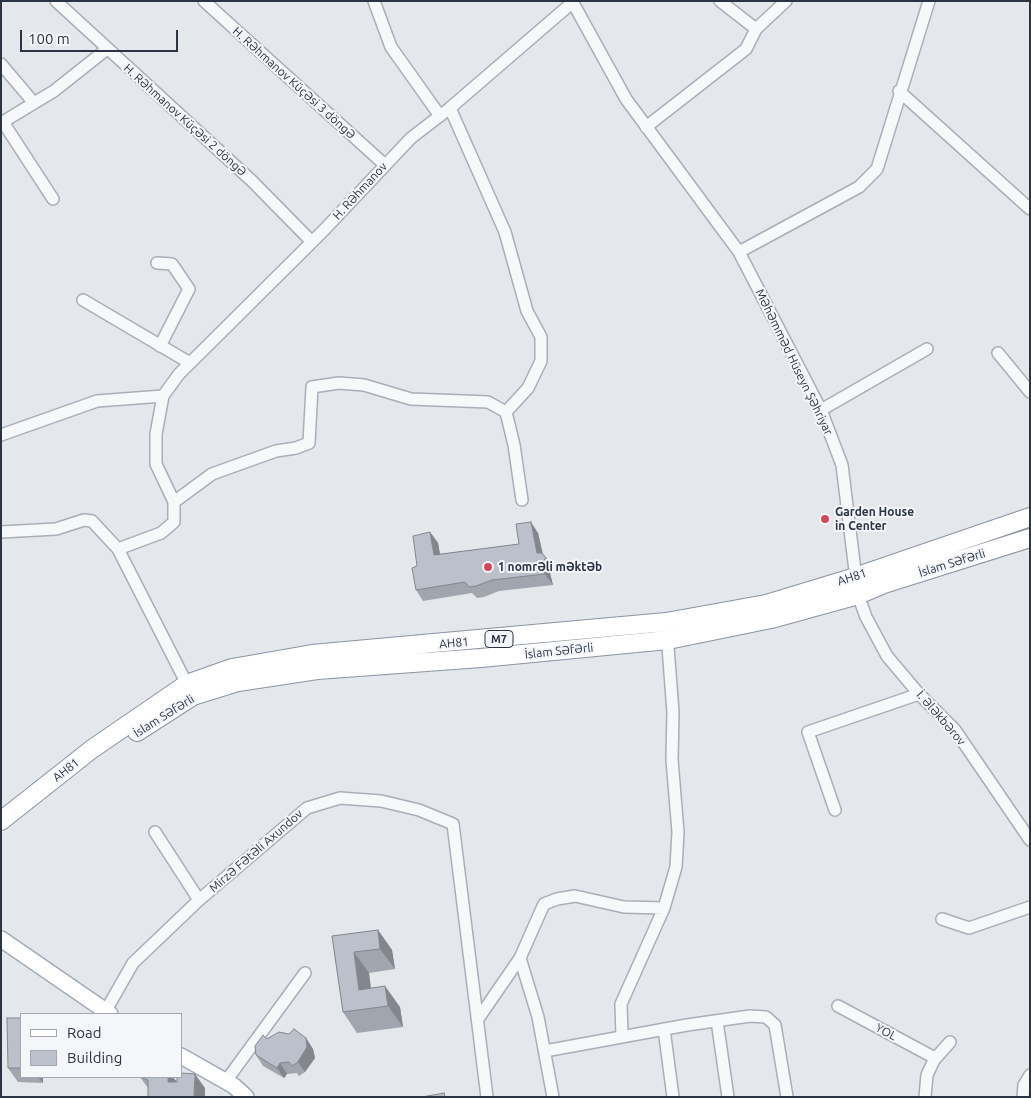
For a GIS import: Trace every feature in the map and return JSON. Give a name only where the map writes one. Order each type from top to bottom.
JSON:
[{"type":"highway","name":"AH81","points":[[1,821],[92,749],[190,690],[232,668],[312,654],[666,622],[766,604],[856,577],[1030,518]]},
{"type":"highway","name":"İslam Səfərli","points":[[1,834],[100,756],[190,690],[317,670],[481,658],[668,640],[771,619],[858,594],[1030,538]]},
{"type":"main road","points":[[1,939],[107,1013]]},
{"type":"main road","points":[[182,1057],[226,1081],[246,1097]]},
{"type":"street","name":"H. Rəhmanov Küçəsi 2 döngə","points":[[56,1],[252,181],[312,242]]},
{"type":"street","name":"H. Rəhmanov Küçəsi 3 döngə","points":[[204,1],[385,164]]},
{"type":"street","points":[[374,1],[391,47],[440,116]]},
{"type":"street","points":[[720,1],[756,29]]},
{"type":"street","points":[[646,127],[746,49],[756,29],[786,1]]},
{"type":"street","points":[[739,252],[859,187],[877,169],[899,91],[929,1]]},
{"type":"street","name":"H. Rəhmanov","points":[[163,396],[190,363],[312,242],[411,138],[450,108],[573,2]]},
{"type":"street","name":"Məhəmməd Hüseyn Şəhriyar","points":[[573,2],[626,99],[739,252],[821,410],[842,465],[858,594]]},
{"type":"street","points":[[53,199],[2,122],[54,91],[107,49]]},
{"type":"street","points":[[1,64],[34,103]]},
{"type":"street","points":[[899,91],[1030,209]]},
{"type":"street","points":[[450,108],[505,232],[527,311],[541,337],[541,361],[528,388],[506,412]]},
{"type":"street","points":[[157,263],[172,264],[189,289],[160,346]]},
{"type":"street","points":[[83,300],[190,363]]},
{"type":"street","points":[[821,410],[927,349]]},
{"type":"street","points":[[998,353],[1030,392]]},
{"type":"street","points":[[174,502],[212,474],[276,451],[296,448],[309,443],[312,387],[339,383],[364,385],[411,399],[488,402],[506,412],[514,445],[522,500]]},
{"type":"street","points":[[1,436],[97,402],[163,396],[156,434],[156,464],[174,502],[174,522],[160,533],[118,549]]},
{"type":"street","points":[[1,532],[56,529],[84,520],[92,521],[118,549],[190,690]]},
{"type":"street","name":"İ. Ələkbərov","points":[[858,594],[866,617],[887,656],[955,730],[1030,840]]},
{"type":"street","points":[[622,1036],[621,1004],[664,908],[676,867],[678,832],[672,760],[673,712],[666,622]]},
{"type":"street","points":[[835,810],[808,732],[920,694]]},
{"type":"street","name":"Mirzə Fətəli Axundov","points":[[107,1013],[133,963],[200,900],[307,808],[340,798],[381,801],[419,810],[453,824],[487,1097]]},
{"type":"street","points":[[155,832],[200,900]]},
{"type":"street","points":[[478,1019],[520,958],[544,904],[557,899],[575,896],[624,907],[664,908]]},
{"type":"street","points":[[942,919],[969,928],[1030,907]]},
{"type":"street","points":[[520,958],[538,1017],[553,1097]]},
{"type":"street","points":[[226,1081],[305,974]]},
{"type":"street","name":"YOL","points":[[838,1006],[935,1058]]},
{"type":"street","points":[[545,1051],[664,1029],[750,1016],[766,1017],[772,1020],[775,1025],[787,1097]]},
{"type":"street","points":[[717,1021],[728,1097]]},
{"type":"street","points":[[664,1029],[673,1097]]},
{"type":"street","points":[[925,1097],[927,1075],[935,1058],[950,1042]]},
{"type":"street","points":[[1023,1097],[1024,1085],[1030,1075]]},
{"type":"building","name":"1 nomrəli məktəb","points":[[531,522],[537,553],[542,553],[546,558],[542,562],[545,574],[492,580],[469,587],[465,582],[416,590],[412,568],[417,566],[413,536],[430,532],[434,555],[519,544],[516,524]]},
{"type":"building","points":[[378,930],[380,949],[354,952],[359,990],[385,986],[388,1006],[343,1012],[332,936]]},
{"type":"building","points":[[7,1018],[20,1018],[20,1068],[8,1068]]},
{"type":"building","points":[[294,1029],[306,1038],[307,1047],[298,1062],[292,1066],[289,1062],[280,1063],[277,1068],[256,1055],[255,1046],[263,1035],[267,1039],[279,1032],[289,1034]]},
{"type":"building","points":[[182,1073],[195,1074],[194,1097],[148,1097],[148,1080],[143,1078],[168,1078],[168,1082],[177,1082],[177,1078],[182,1078]]},
{"type":"building","points":[[444,1093],[445,1097],[422,1097]]},
{"type":"place","name":"Garden House in Center","points":[[825,519]]},
{"type":"place","name":"1 nomrəli məktəb","points":[[488,567]]}]
